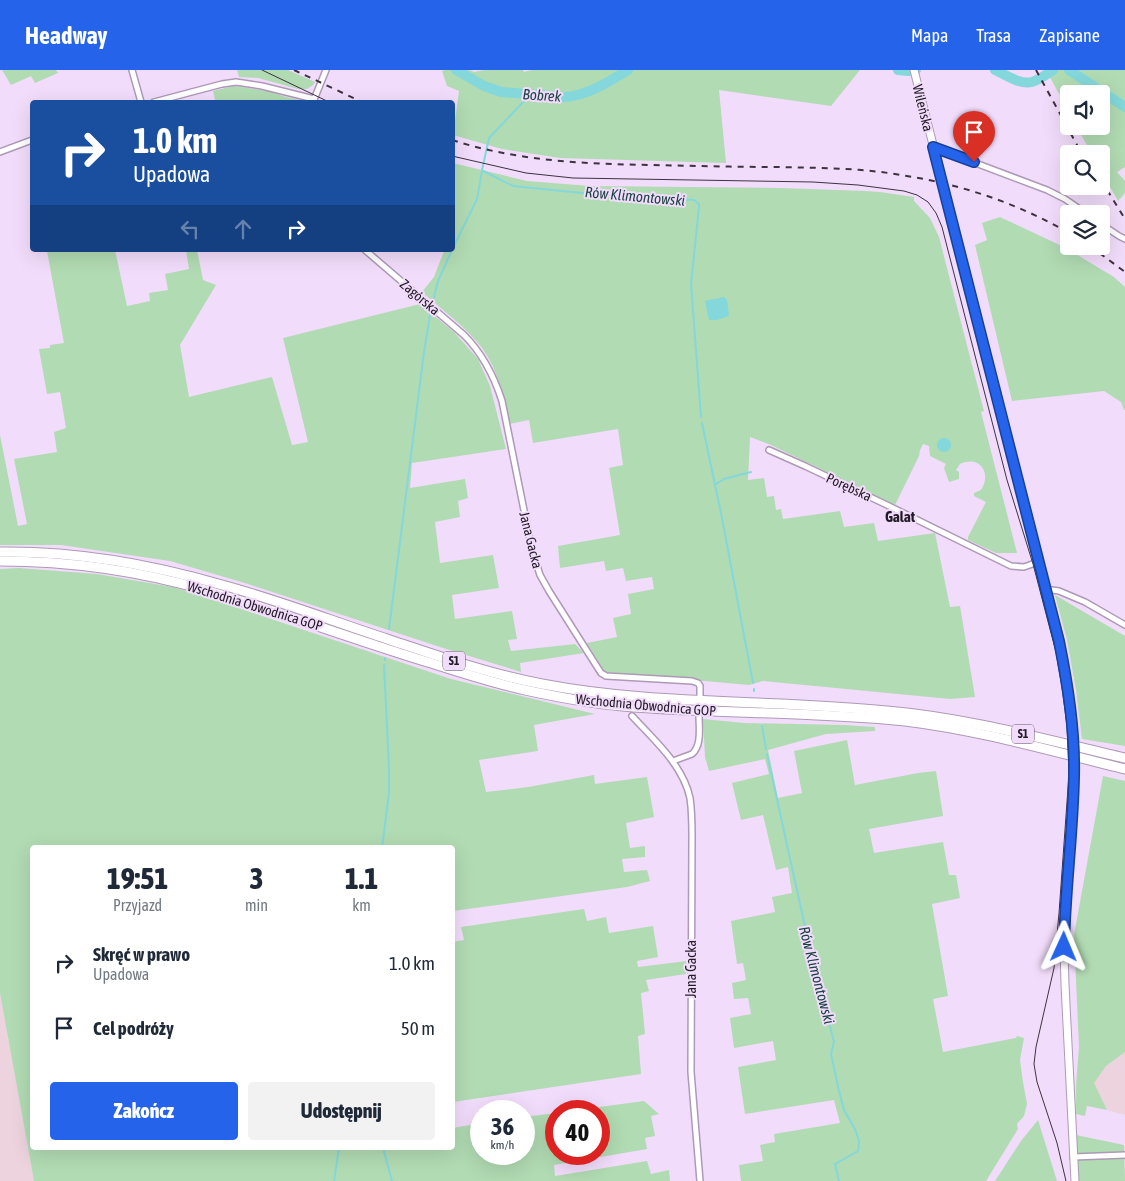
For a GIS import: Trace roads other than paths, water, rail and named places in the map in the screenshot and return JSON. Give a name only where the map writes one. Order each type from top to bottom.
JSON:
[{"type":"highway","name":"Wschodnia Obwodnica GOP","points":[[0,552],[71,555],[168,571],[224,585],[455,662],[539,684],[587,692],[654,699],[858,708],[920,714],[1004,730],[1125,758]]},
{"type":"highway","name":"Wschodnia Obwodnica GOP","points":[[0,561],[52,563],[102,568],[181,583],[276,611],[476,678],[569,699],[621,706],[858,717],[907,722],[990,736],[1125,769]]},
{"type":"street","points":[[132,70],[140,100]]},
{"type":"street","points":[[314,100],[326,70]]},
{"type":"street","name":"Wileńska","points":[[914,70],[1066,675],[1073,726],[1074,776],[1064,947],[1075,1181]]},
{"type":"street","points":[[161,100],[217,85],[236,82],[262,86],[311,100]]},
{"type":"street","points":[[0,152],[30,141]]},
{"type":"street","points":[[933,147],[1047,190],[1074,205]]},
{"type":"street","points":[[1110,230],[1125,239]]},
{"type":"street","name":"Zagórska","points":[[367,252],[436,310],[474,346]]},
{"type":"street","name":"Jana Gacka","points":[[474,346],[491,373],[502,401],[532,550],[540,575],[598,668],[606,676],[698,682],[700,696]]},
{"type":"street","name":"Porębska","points":[[769,450],[1011,566],[1024,567],[1038,562]]},
{"type":"street","points":[[1046,590],[1059,590],[1085,602],[1125,626]]},
{"type":"street","name":"Jana Gacka","points":[[632,716],[673,761],[684,780],[692,812],[691,1072],[700,1181]]},
{"type":"street","points":[[673,761],[695,752],[699,738],[699,716]]},
{"type":"street","points":[[1074,1158],[1125,1155]]},
{"type":"waterway","name":"Bobrek","points":[[456,70],[484,86],[501,92],[565,97],[590,91],[628,70]]},
{"type":"waterway","name":"Bobrek","points":[[898,70],[916,70]]},
{"type":"waterway","name":"Bobrek","points":[[995,70],[1013,79],[1027,83],[1037,80],[1053,70]]},
{"type":"waterway","name":"Bobrek","points":[[1069,70],[1125,107]]},
{"type":"waterway","name":"Rów Klimontowski","points":[[529,94],[489,138],[482,170],[485,172],[513,186],[592,194],[694,200],[699,204],[691,284],[701,417]]},
{"type":"waterway","points":[[455,244],[477,199],[482,171]]},
{"type":"waterway","points":[[432,305],[438,281],[451,252]]},
{"type":"waterway","points":[[389,629],[431,309]]},
{"type":"waterway","name":"Rów Klimontowski","points":[[702,423],[753,683]]},
{"type":"waterway","points":[[716,484],[724,479],[751,472]]},
{"type":"waterway","points":[[382,845],[389,793],[384,665]]},
{"type":"waterway","name":"Rów Klimontowski","points":[[762,726],[766,749]]},
{"type":"waterway","name":"Rów Klimontowski","points":[[767,754],[806,931],[815,982],[821,990],[834,1042],[831,1054],[839,1091],[844,1110],[855,1129],[859,1141],[858,1151],[835,1164],[839,1181]]},
{"type":"waterway","points":[[334,1181],[339,1150]]},
{"type":"waterway","points":[[384,1150],[392,1181]]},
{"type":"tram line","points":[[262,70],[325,100]]},
{"type":"tram line","points":[[455,157],[526,173],[573,178],[813,182],[858,185],[904,191],[917,195],[928,202],[936,213],[942,227],[1007,480],[1033,564],[1056,652],[1062,687],[1067,726],[1069,774],[1059,913],[1054,968],[1036,1047],[1034,1064],[1037,1082],[1057,1143],[1066,1181]]},
{"type":"railway","points":[[294,70],[358,100]]},
{"type":"railway","points":[[1036,70],[1077,145]]},
{"type":"railway","points":[[455,141],[501,153],[576,162],[826,168],[886,173],[966,189],[1009,204],[1060,228]]},
{"type":"railway","points":[[1110,195],[1125,219]]},
{"type":"railway","points":[[1102,255],[1125,272]]},
{"type":"district","name":"Galat","points":[[900,516]]}]
